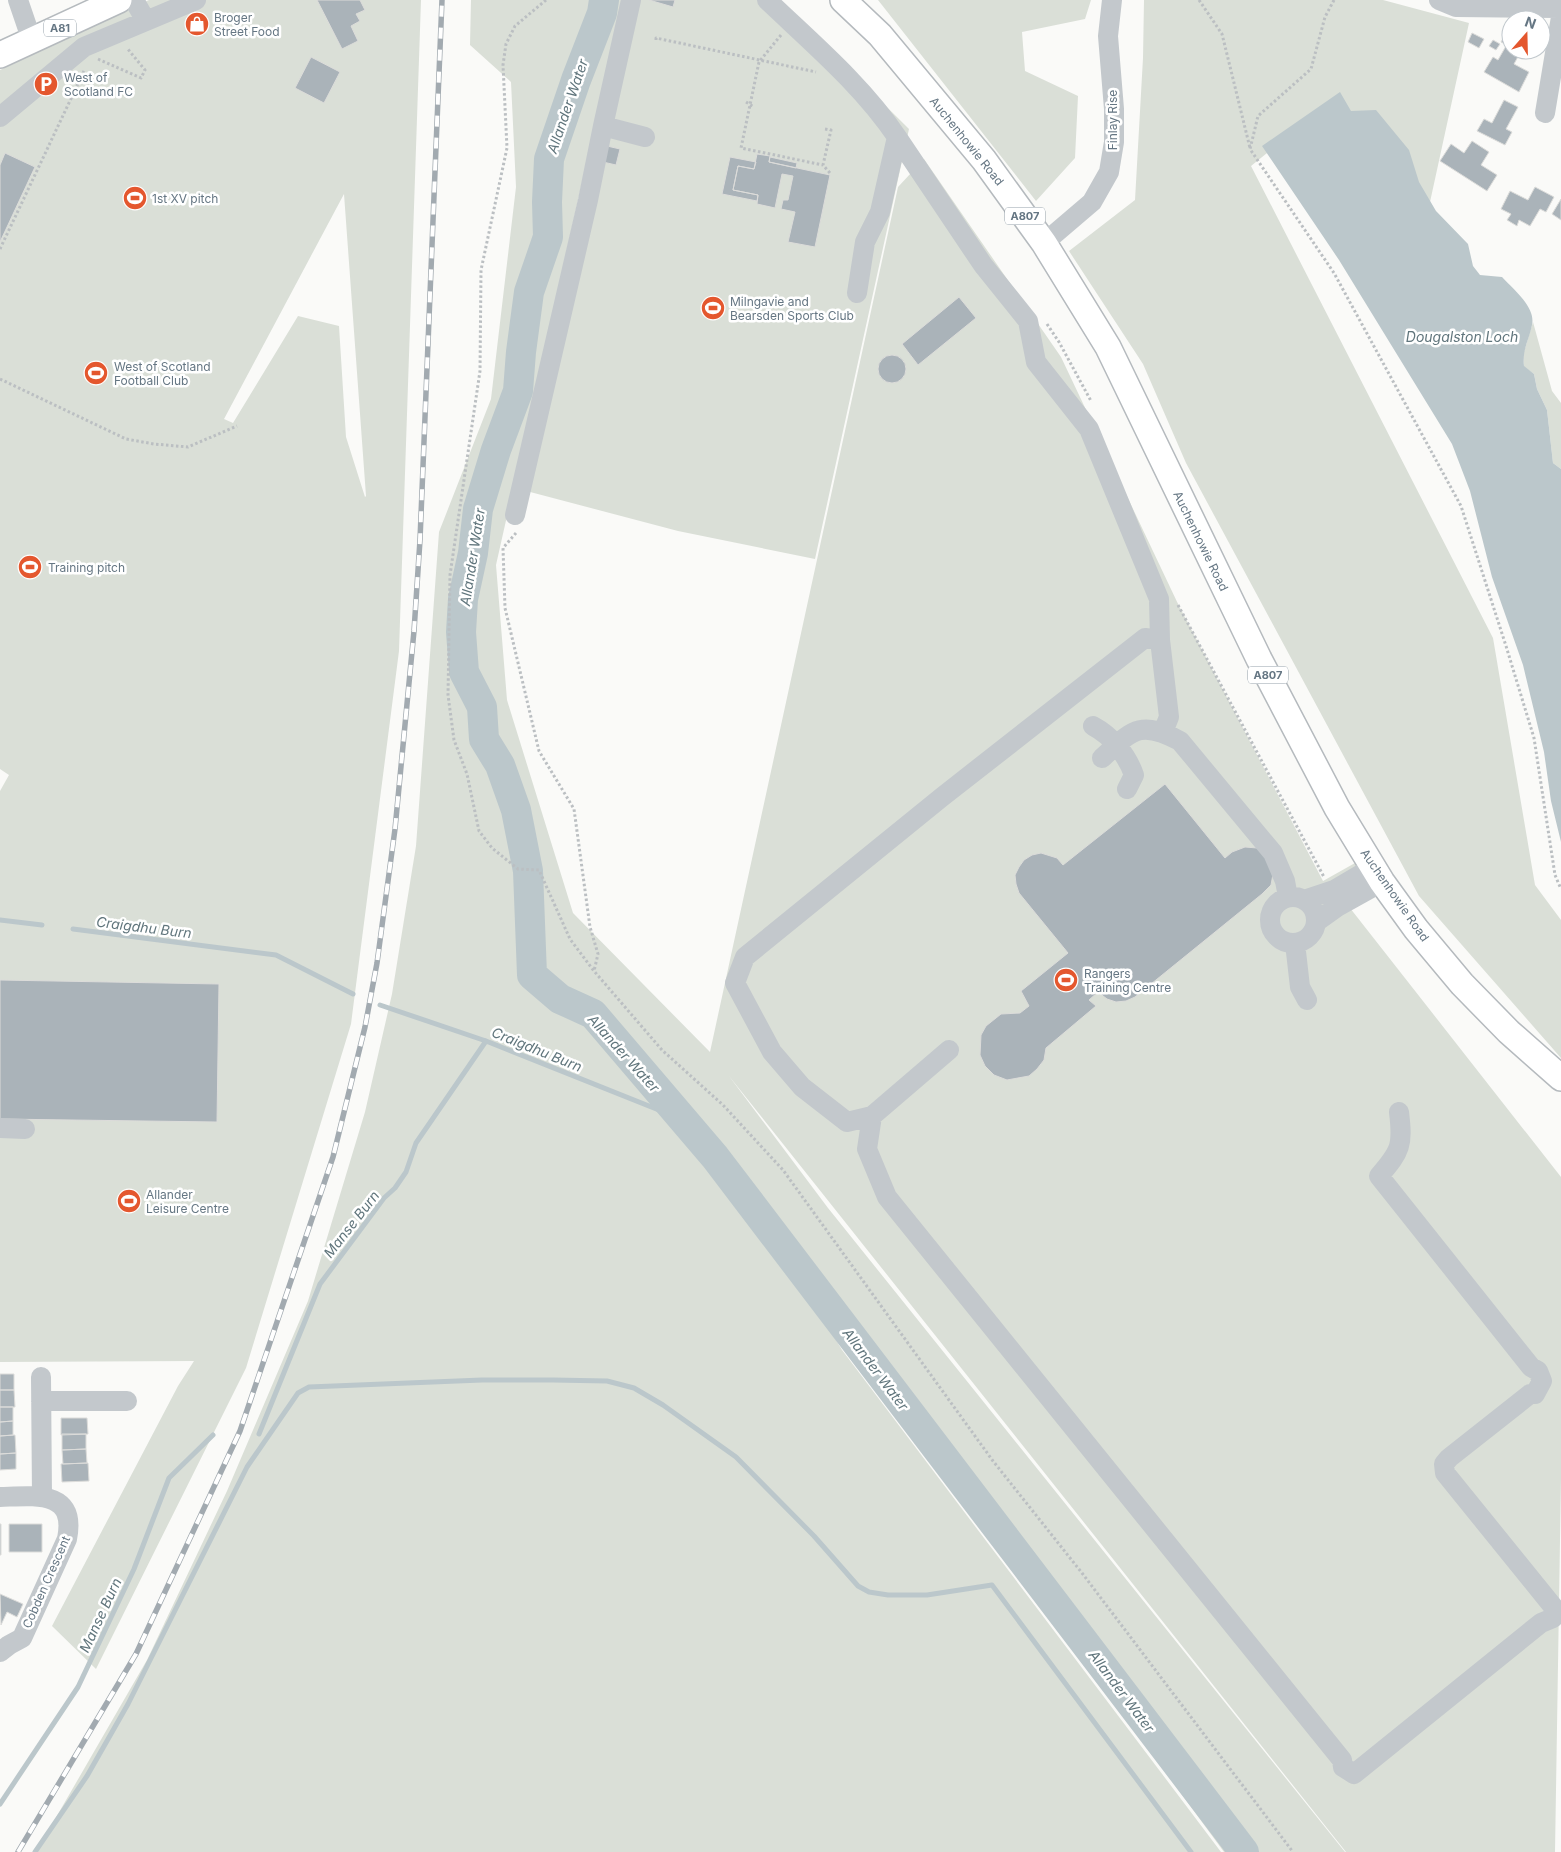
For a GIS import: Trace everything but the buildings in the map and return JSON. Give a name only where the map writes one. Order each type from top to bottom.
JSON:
[{"type":"main road","name":"A81","points":[[0,56],[120,0]]},
{"type":"main road","name":"Auchenhowie Road","points":[[842,0],[880,35],[984,160],[1044,243],[1108,347],[1259,659],[1338,808],[1378,874],[1416,929],[1462,984],[1509,1032],[1561,1078]]},
{"type":"street","points":[[18,0],[32,41]]},
{"type":"street","points":[[134,0],[146,21]]},
{"type":"street","points":[[0,117],[84,47],[196,0]]},
{"type":"street","points":[[515,515],[588,200],[631,0]]},
{"type":"street","points":[[767,0],[838,67],[888,123],[983,264],[1028,321],[1036,362],[1089,429],[1159,599],[1160,640],[1169,717],[1163,732]]},
{"type":"street","name":"Finlay Rise","points":[[1044,243],[1092,202],[1109,172],[1114,142],[1114,109],[1108,36],[1112,0]]},
{"type":"street","points":[[1439,0],[1456,7],[1561,8]]},
{"type":"street","points":[[1545,113],[1561,17]]},
{"type":"street","points":[[603,126],[645,137]]},
{"type":"street","points":[[857,293],[865,242],[880,212],[897,137]]},
{"type":"street","points":[[949,1050],[872,1116],[847,1122],[802,1088],[772,1052],[735,983],[745,957],[942,797],[1144,638],[1160,640]]},
{"type":"street","points":[[1093,726],[1105,732],[1109,752]]},
{"type":"street","points":[[1109,752],[1131,733],[1144,730],[1163,732],[1180,741],[1273,853],[1285,881],[1296,898],[1314,909],[1316,922],[1312,934],[1302,941],[1295,943],[1284,941],[1275,934],[1270,923],[1274,907],[1278,902],[1296,898],[1334,890],[1378,874]]},
{"type":"street","points":[[1109,752],[1130,763],[1134,775],[1127,789]]},
{"type":"street","points":[[1316,922],[1378,874]]},
{"type":"street","points":[[1295,943],[1300,987],[1308,1000]]},
{"type":"street","points":[[872,1116],[867,1149],[887,1197],[1342,1760],[1344,1767],[1354,1774],[1541,1623],[1553,1618],[1555,1609],[1445,1473],[1444,1464],[1449,1458],[1530,1394],[1535,1394],[1542,1381],[1538,1371],[1531,1367],[1379,1176],[1396,1157],[1402,1134],[1399,1112]]},
{"type":"street","points":[[0,1128],[25,1128]]},
{"type":"street","points":[[0,1497],[42,1496],[41,1377]]},
{"type":"street","points":[[41,1401],[127,1401]]},
{"type":"street","name":"Cobden Crescent","points":[[0,1652],[8,1645],[22,1638],[67,1538],[70,1527],[68,1515],[60,1504],[42,1496]]},
{"type":"path","points":[[546,0],[515,26],[506,44],[503,66],[507,148],[481,270],[480,371],[450,575],[448,695],[454,740],[467,774],[479,831],[492,848],[518,869],[539,870],[570,939],[594,971],[662,1050],[723,1105],[783,1170],[993,1461],[1088,1581],[1293,1852]]},
{"type":"path","points":[[1199,0],[1222,34],[1250,149],[1334,273],[1461,506],[1534,738],[1555,875],[1561,890]]},
{"type":"path","points":[[1250,149],[1258,116],[1311,70],[1325,17],[1334,0]]},
{"type":"path","points":[[91,56],[141,78],[144,70],[115,34]]},
{"type":"path","points":[[656,40],[656,38],[819,72]]},
{"type":"path","points":[[771,45],[760,60],[741,148],[823,165],[830,173]]},
{"type":"path","points":[[0,249],[87,65]]},
{"type":"path","points":[[746,102],[755,105]]},
{"type":"path","points":[[823,165],[831,130],[826,129]]},
{"type":"path","points":[[0,379],[126,438],[154,444],[188,447],[237,426]]},
{"type":"path","points":[[503,548],[505,608],[519,674],[539,751],[574,809],[590,927],[598,954],[594,971]]},
{"type":"shaded area","points":[[149,0],[421,0],[399,651],[351,1024],[246,1368],[96,1669],[52,1626],[178,1386],[194,1361],[0,1362],[0,791],[9,775],[0,769],[0,70]],"holes":[[[344,194],[366,496],[346,437],[339,326],[298,316],[233,423],[224,419]]]},
{"type":"shaded area","points":[[471,0],[623,0],[496,565],[507,700],[573,913],[710,1052],[898,187],[924,159],[1061,357],[1179,606],[1323,881],[1355,863],[1373,895],[1350,908],[1561,1177],[1561,1478],[1555,1852],[1346,1852],[729,1076],[828,1208],[1345,1852],[1224,1852],[782,1250],[842,1350],[1221,1852],[36,1852],[147,1660],[227,1491],[308,1301],[365,1112],[392,994],[416,846],[439,532],[491,399],[516,187],[511,82],[470,45]]},
{"type":"shaded area","name":"Milngavie and Bearsden Sports Club","points":[[626,0],[779,0],[909,129],[815,559],[678,531],[515,488]]},
{"type":"shaded area","points":[[878,0],[1091,0],[1085,19],[1022,32],[1025,71],[1078,96],[1075,158],[1036,201]]},
{"type":"shaded area","points":[[1144,0],[1383,0],[1469,23],[1430,202],[1321,109],[1251,166],[1493,638],[1535,885],[1561,920],[1561,1058],[1419,896],[1186,463],[1143,364],[1069,251],[1135,200],[1143,58]]},
{"type":"shaded area","points":[[1533,322],[1552,391],[1561,403],[1561,469],[1553,463],[1547,410],[1537,389],[1534,374],[1524,367],[1523,355]]},
{"type":"water","name":"Dougalston Loch","points":[[1340,92],[1351,111],[1376,110],[1409,150],[1419,182],[1436,211],[1468,244],[1473,266],[1480,275],[1502,277],[1523,299],[1531,312],[1532,325],[1525,350],[1524,366],[1534,374],[1537,389],[1547,410],[1553,463],[1561,469],[1561,842],[1551,801],[1544,752],[1523,665],[1492,577],[1470,491],[1452,444],[1339,260],[1262,146]]},
{"type":"waterway","name":"Allander Water","points":[[604,0],[602,13],[576,80],[549,159],[548,237],[529,292],[518,391],[496,450],[478,509],[473,553],[463,599],[461,632],[464,672],[482,707],[484,739],[500,765],[516,810],[528,871],[532,975],[560,999],[593,1014],[715,1157],[1244,1852]]},
{"type":"waterway","name":"Craigdhu Burn","points":[[0,920],[42,925]]},
{"type":"waterway","name":"Craigdhu Burn","points":[[73,929],[276,955],[353,994]]},
{"type":"waterway","name":"Craigdhu Burn","points":[[380,1005],[486,1041],[684,1120]]},
{"type":"waterway","name":"Manse Burn","points":[[259,1434],[320,1284],[384,1198],[395,1188],[406,1172],[416,1143],[486,1041]]},
{"type":"waterway","points":[[35,1852],[87,1776],[128,1704],[247,1467],[298,1393],[309,1387],[482,1380],[607,1381],[634,1388],[663,1405],[736,1457],[814,1536],[858,1586],[869,1592],[888,1595],[927,1595],[992,1585],[1191,1852]]},
{"type":"waterway","name":"Manse Burn","points":[[0,1804],[78,1687],[134,1569],[169,1478],[213,1435]]},
{"type":"railway","points":[[18,1852],[136,1654],[240,1431],[333,1157],[365,1027],[377,963],[395,829],[414,631],[420,540],[442,0]]},
{"type":"place","name":"Broger Street Food","points":[[197,24]]},
{"type":"place","name":"West of Scotland FC","points":[[46,84]]},
{"type":"place","name":"1st XV pitch","points":[[135,198]]},
{"type":"place","name":"Milngavie and Bearsden Sports Club","points":[[713,308]]},
{"type":"place","name":"West of Scotland Football Club","points":[[96,373]]},
{"type":"place","name":"Training pitch","points":[[30,567]]},
{"type":"place","name":"Rangers Training Centre","points":[[1066,980]]},
{"type":"place","name":"Allander Leisure Centre","points":[[129,1201]]}]
